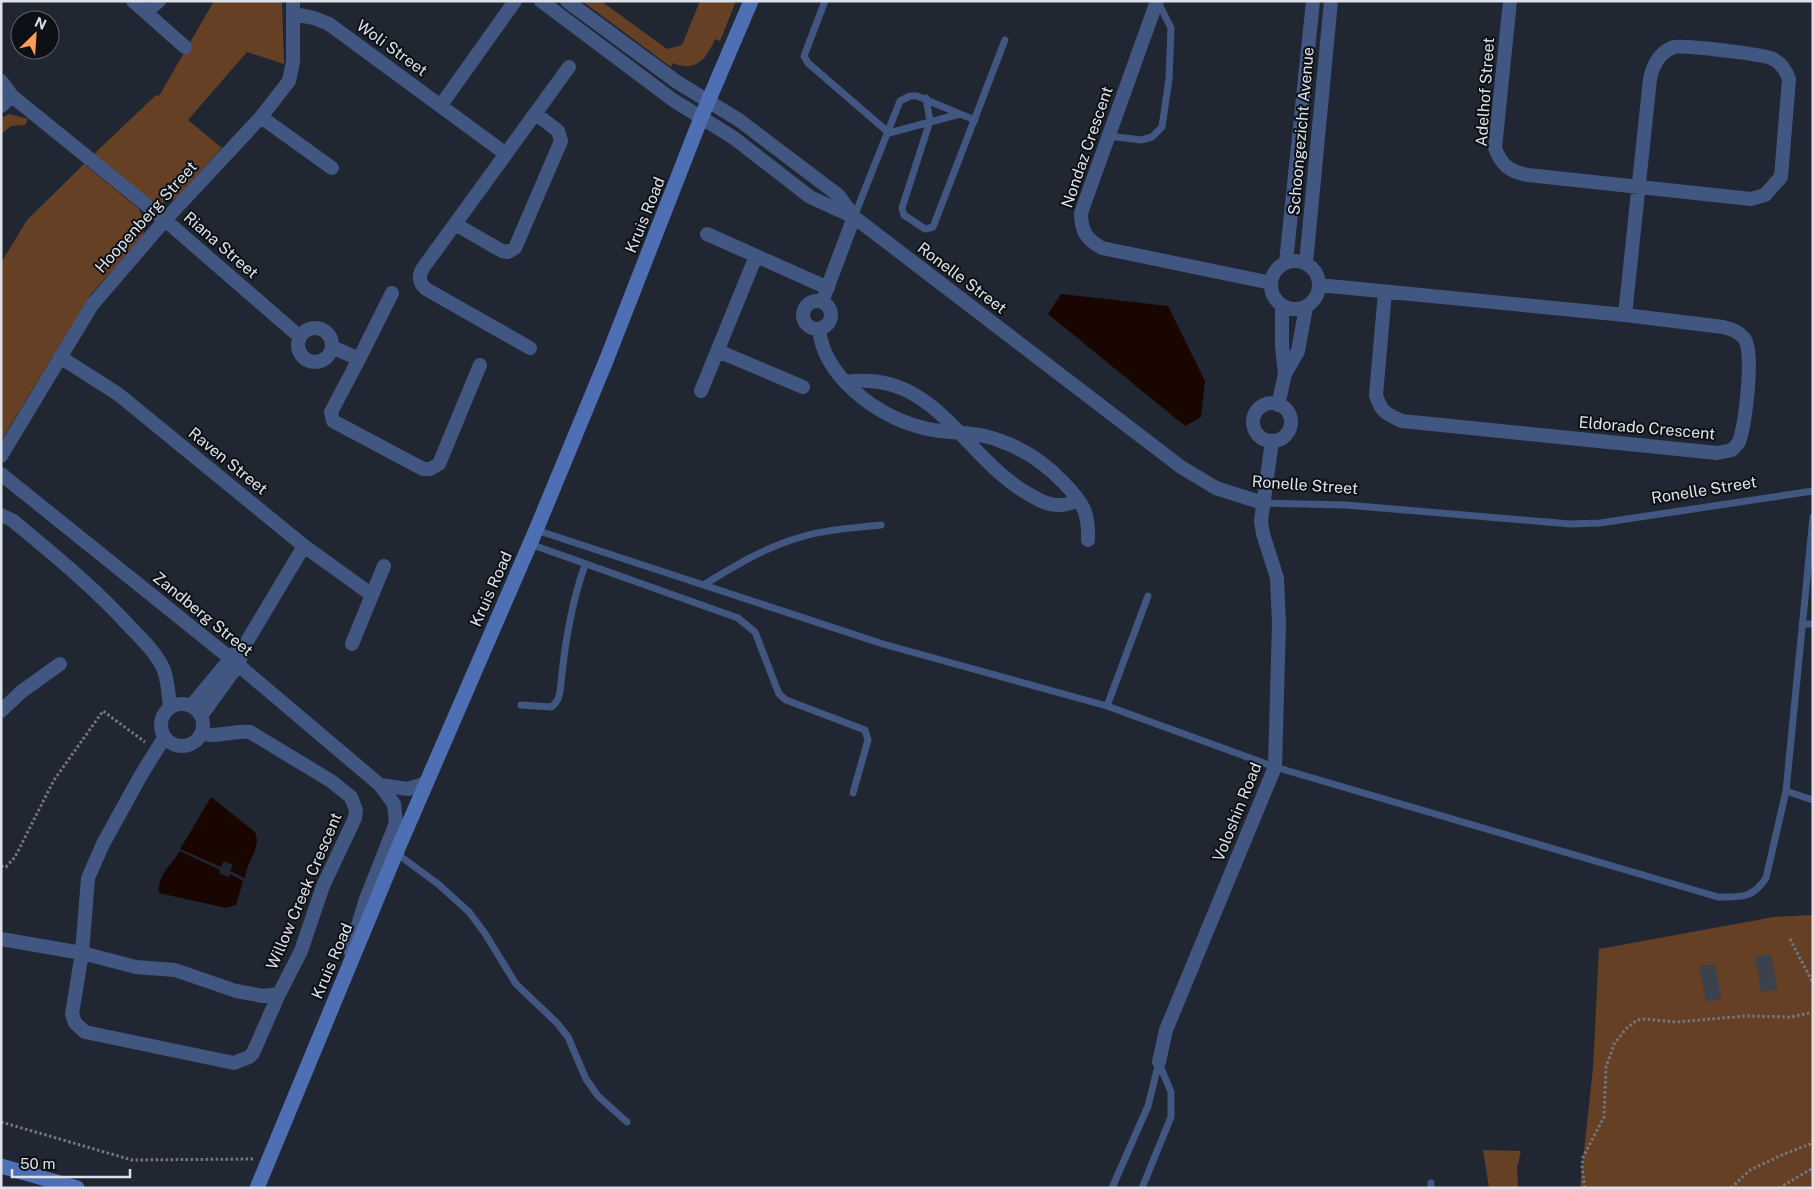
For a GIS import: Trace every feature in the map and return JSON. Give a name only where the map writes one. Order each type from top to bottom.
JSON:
[{"type":"street","points":[[133,1],[153,21],[186,47]]},
{"type":"street","points":[[146,12],[159,1]]},
{"type":"street","points":[[441,105],[515,1]]},
{"type":"street","name":"Ronelle Street","points":[[541,1],[673,100],[734,138],[810,196],[854,217],[1181,467],[1216,488],[1263,503]]},
{"type":"street","name":"Ronelle Street","points":[[567,1],[677,82],[739,120],[838,196],[854,217]]},
{"type":"street","name":"Kruis Road","points":[[257,1188],[396,852],[533,537],[609,353],[701,118],[752,1]]},
{"type":"street","name":"Nondaz Crescent","points":[[1157,1],[1081,213],[1084,233],[1092,243],[1102,248],[1270,284]]},
{"type":"street","name":"Schoongezicht Avenue","points":[[1286,262],[1312,1]]},
{"type":"street","name":"Schoongezicht Avenue","points":[[1306,264],[1331,1]]},
{"type":"street","name":"Adelhof Street","points":[[1510,1],[1495,148],[1499,158],[1506,168],[1517,174],[1638,187]]},
{"type":"street","name":"Woli Street","points":[[293,8],[329,24],[506,154]]},
{"type":"street","name":"Hoopenberg Street","points":[[1,456],[92,305],[165,220],[261,117],[289,82],[292,75],[293,8]]},
{"type":"street","points":[[1625,315],[1638,187],[1650,79],[1653,66],[1663,53],[1675,47],[1756,54],[1773,59],[1785,68],[1789,79],[1781,177],[1764,195],[1751,199],[1638,187]]},
{"type":"street","points":[[530,348],[426,289],[421,284],[420,272],[570,67]]},
{"type":"street","name":"Riana Street","points":[[1,81],[12,96],[165,220],[300,337]]},
{"type":"street","points":[[1,106],[12,96]]},
{"type":"street","points":[[455,224],[502,251],[508,252],[515,248],[561,141],[558,131],[536,114]]},
{"type":"street","points":[[261,117],[332,168]]},
{"type":"street","points":[[822,302],[854,217]]},
{"type":"street","points":[[707,234],[828,288]]},
{"type":"street","points":[[702,391],[756,256]]},
{"type":"street","points":[[1294,260],[1306,264],[1315,271],[1320,285],[1314,300],[1306,307],[1294,309],[1282,305],[1273,296],[1270,284],[1274,272],[1286,262],[1294,260]]},
{"type":"street","name":"Eldorado Crescent","points":[[1320,285],[1625,315],[1736,330],[1744,338],[1748,348],[1742,434],[1739,442],[1732,450],[1717,453],[1402,421],[1389,416],[1380,408],[1376,395],[1385,292]]},
{"type":"street","points":[[392,293],[331,412],[333,421],[423,469],[430,469],[439,464],[480,365]]},
{"type":"street","points":[[813,302],[822,302],[829,308],[831,317],[827,325],[819,329],[807,324],[804,312],[813,302]]},
{"type":"street","points":[[1282,305],[1282,346],[1285,374]]},
{"type":"street","points":[[1278,404],[1285,374],[1298,351],[1306,307]]},
{"type":"street","points":[[320,328],[330,335],[332,347],[331,352],[322,360],[310,361],[301,354],[298,342],[308,329],[320,328]]},
{"type":"street","points":[[819,329],[821,341],[833,367],[846,382],[874,406],[920,428],[984,435],[1020,449],[1052,471],[1079,501],[1088,521],[1088,540]]},
{"type":"street","points":[[332,347],[359,359]]},
{"type":"street","points":[[718,351],[803,387]]},
{"type":"street","name":"Raven Street","points":[[60,357],[118,394],[304,546],[372,596]]},
{"type":"street","points":[[846,382],[874,380],[904,388],[922,399],[963,434],[996,471],[1020,490],[1052,504],[1061,505],[1079,501]]},
{"type":"street","points":[[1278,404],[1289,414],[1291,426],[1284,437],[1272,441],[1261,437],[1257,433],[1254,422],[1257,411],[1262,407],[1278,404]]},
{"type":"street","points":[[1263,503],[1272,441]]},
{"type":"street","name":"Zandberg Street","points":[[1,474],[234,662],[380,785],[394,804],[396,823],[366,899],[353,939],[343,981]]},
{"type":"street","name":"Voloshin Road","points":[[1159,1062],[1166,1030],[1275,767],[1279,623],[1277,578],[1263,534],[1261,520],[1263,503]]},
{"type":"street","points":[[1,515],[12,520],[70,568],[140,636],[157,657],[164,670],[170,708]]},
{"type":"street","points":[[196,711],[234,662],[304,546]]},
{"type":"street","points":[[352,644],[384,566]]},
{"type":"street","points":[[1,711],[21,692],[60,664]]},
{"type":"street","points":[[183,704],[196,711],[204,726],[198,740],[187,746],[174,746],[164,738],[160,723],[163,715],[170,708],[183,704]]},
{"type":"street","name":"Willow Creek Crescent","points":[[1,939],[82,953],[136,967],[175,970],[236,991],[263,996],[279,994],[301,951],[330,866],[355,818],[355,804],[351,797],[331,781],[250,732],[237,732],[219,737],[202,734]]},
{"type":"street","points":[[164,738],[155,750],[103,844],[88,878],[82,953],[72,1014],[79,1028],[95,1034],[234,1063],[253,1053],[279,994]]},
{"type":"street","points":[[380,785],[408,789],[427,783]]},
{"type":"street","points":[[1,1166],[77,1188]]},
{"type":"lane","points":[[825,1],[804,56],[808,62],[889,133]]},
{"type":"lane","points":[[1109,136],[1141,140],[1152,137],[1162,127],[1169,79],[1171,28],[1157,1]]},
{"type":"lane","points":[[926,98],[930,121],[902,208],[904,215],[925,229],[933,227],[1005,40]]},
{"type":"lane","points":[[854,217],[889,133],[896,108],[900,101],[910,96],[926,98],[975,120]]},
{"type":"lane","points":[[889,133],[960,114]]},
{"type":"lane","name":"Ronelle Street","points":[[1263,503],[1346,505],[1570,524],[1600,523],[1813,491]]},
{"type":"lane","points":[[533,537],[706,584],[883,644],[1107,706],[1275,767],[1718,897],[1741,897],[1759,889],[1766,878],[1786,791],[1813,517]]},
{"type":"lane","points":[[706,584],[748,558],[780,544],[825,532],[881,525]]},
{"type":"lane","points":[[533,537],[585,565],[738,618],[750,627],[755,632],[779,694],[786,700],[865,730],[868,740],[853,793]]},
{"type":"lane","points":[[521,705],[551,706],[559,698],[566,629],[585,565]]},
{"type":"lane","points":[[1107,706],[1148,596]]},
{"type":"lane","points":[[1802,624],[1813,624]]},
{"type":"lane","points":[[1786,791],[1813,800]]},
{"type":"lane","points":[[396,852],[438,884],[469,912],[484,932],[516,984],[557,1023],[568,1037],[586,1079],[598,1096],[627,1122]]},
{"type":"lane","points":[[1112,1188],[1148,1106],[1159,1062]]},
{"type":"lane","points":[[1142,1188],[1171,1117],[1172,1092],[1159,1062]]},
{"type":"path","points":[[1,866],[6,867],[15,857],[54,780],[103,711],[155,750]]},
{"type":"path","points":[[1790,940],[1812,982]]},
{"type":"path","points":[[1585,1188],[1582,1166],[1583,1156],[1604,1117],[1606,1066],[1614,1044],[1626,1028],[1637,1020],[1646,1019],[1676,1022],[1746,1016],[1792,1017],[1813,1012]]},
{"type":"path","points":[[1,1122],[132,1160],[225,1158],[268,1160]]},
{"type":"path","points":[[1731,1188],[1750,1170],[1813,1143]]},
{"type":"path","points":[[1779,1188],[1813,1168]]},
{"type":"shaded area","points":[[214,1],[282,1],[284,64],[247,52],[188,120],[222,148],[175,199],[163,203],[151,200],[94,154],[156,95],[159,96]]},
{"type":"shaded area","points":[[582,1],[601,1],[667,49],[682,45],[700,1],[736,1],[720,41],[715,39],[704,58],[694,65],[681,66],[673,63],[671,67]]},
{"type":"shaded area","points":[[9,114],[28,119],[25,125],[11,126],[1,134],[1,118]]},
{"type":"shaded area","points":[[84,164],[139,209],[145,224],[143,236],[91,294],[1,441],[1,263],[27,220]]},
{"type":"shaded area","points":[[1061,294],[1168,306],[1205,381],[1201,417],[1185,426],[1048,314]]},
{"type":"shaded area","points":[[211,797],[255,832],[257,844],[245,878],[230,871],[233,865],[224,861],[221,867],[180,849]]},
{"type":"shaded area","points":[[180,851],[220,870],[219,873],[228,877],[230,874],[243,881],[236,905],[226,908],[159,893],[162,876]]},
{"type":"shaded area","points":[[1813,915],[1813,1188],[1580,1188],[1593,1068],[1599,949],[1774,917]]},
{"type":"shaded area","points":[[1483,1150],[1521,1151],[1517,1168],[1518,1188],[1489,1188]]},
{"type":"building","points":[[1771,954],[1777,989],[1761,992],[1755,957]]},
{"type":"building","points":[[1715,964],[1721,999],[1706,1002],[1699,966]]}]
